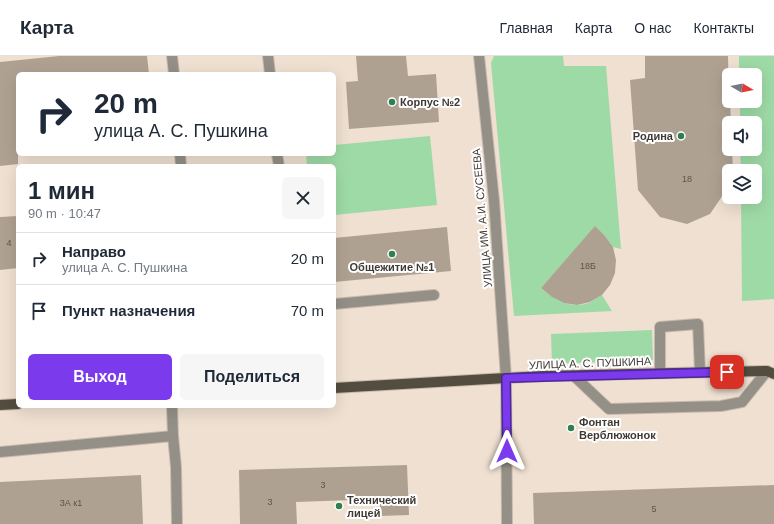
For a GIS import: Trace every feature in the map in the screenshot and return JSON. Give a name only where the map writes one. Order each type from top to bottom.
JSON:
[{"type":"main road","name":"УЛИЦА А. С. ПУШКИНА","points":[[336,388],[506,378],[700,372],[770,372]]},
{"type":"main road","points":[[0,405],[16,404]]},
{"type":"street","points":[[172,56],[174,72]]},
{"type":"street","points":[[268,56],[270,72]]},
{"type":"street","name":"УЛИЦА ИМ. А.И. СУСЕЕВА","points":[[479,56],[494,200],[506,378],[507,524]]},
{"type":"street","points":[[336,304],[434,295]]},
{"type":"street","points":[[660,373],[660,327],[698,324],[700,372]]},
{"type":"street","points":[[574,376],[609,409],[721,406],[742,402],[770,372]]},
{"type":"street","points":[[172,408],[176,467],[177,524]]},
{"type":"street","points":[[0,452],[173,436]]},
{"type":"green space","points":[[494,56],[563,56],[564,66],[606,66],[621,249],[613,247],[605,236],[595,227],[541,288],[558,300],[577,305],[591,302],[602,295],[612,311],[514,316],[491,63]]},
{"type":"green space","points":[[739,56],[774,56],[774,299],[742,301],[741,204],[762,204],[762,164],[741,164],[740,156],[762,156],[762,116],[740,116],[740,108],[762,108],[762,68],[739,68]]},
{"type":"green space","points":[[430,136],[437,205],[336,215],[336,164],[307,164],[306,156],[336,156],[336,145]]},
{"type":"green space","points":[[652,330],[653,360],[552,364],[551,334]]},
{"type":"building","points":[[59,56],[147,56],[149,72],[16,72],[16,156],[18,156],[18,164],[0,166],[0,62]]},
{"type":"building","name":"Корпус №2","points":[[356,56],[406,56],[408,76],[436,74],[439,122],[349,129],[346,82],[358,81]]},
{"type":"building","name":"Родина","points":[[645,56],[728,56],[728,68],[722,68],[722,108],[730,108],[731,116],[722,116],[722,156],[732,156],[733,164],[722,164],[722,196],[710,214],[687,224],[660,217],[638,190],[630,80],[645,78]]},
{"type":"building","points":[[16,216],[16,268],[0,270],[0,217]]},
{"type":"building","points":[[595,226],[613,247],[616,260],[615,273],[610,285],[602,295],[590,302],[577,305],[564,303],[552,297],[541,288]]},
{"type":"building","name":"Общежитие №1","points":[[447,227],[451,271],[336,282],[336,238]]},
{"type":"building","points":[[407,465],[409,515],[380,516],[380,499],[296,502],[297,524],[240,524],[239,470]]},
{"type":"building","points":[[141,475],[143,524],[0,524],[0,482]]},
{"type":"building","points":[[774,485],[774,524],[534,524],[533,493]]},
{"type":"place","name":"Корпус №2","points":[[392,102]]},
{"type":"place","name":"Родина","points":[[681,136]]},
{"type":"place","name":"Общежитие №1","points":[[392,254]]},
{"type":"place","name":"Фонтан Верблюжонок","points":[[571,428]]},
{"type":"place","name":"Технический лицей","points":[[339,506]]},
{"type":"route","points":[[507,451],[506,378],[727,372]]}]
